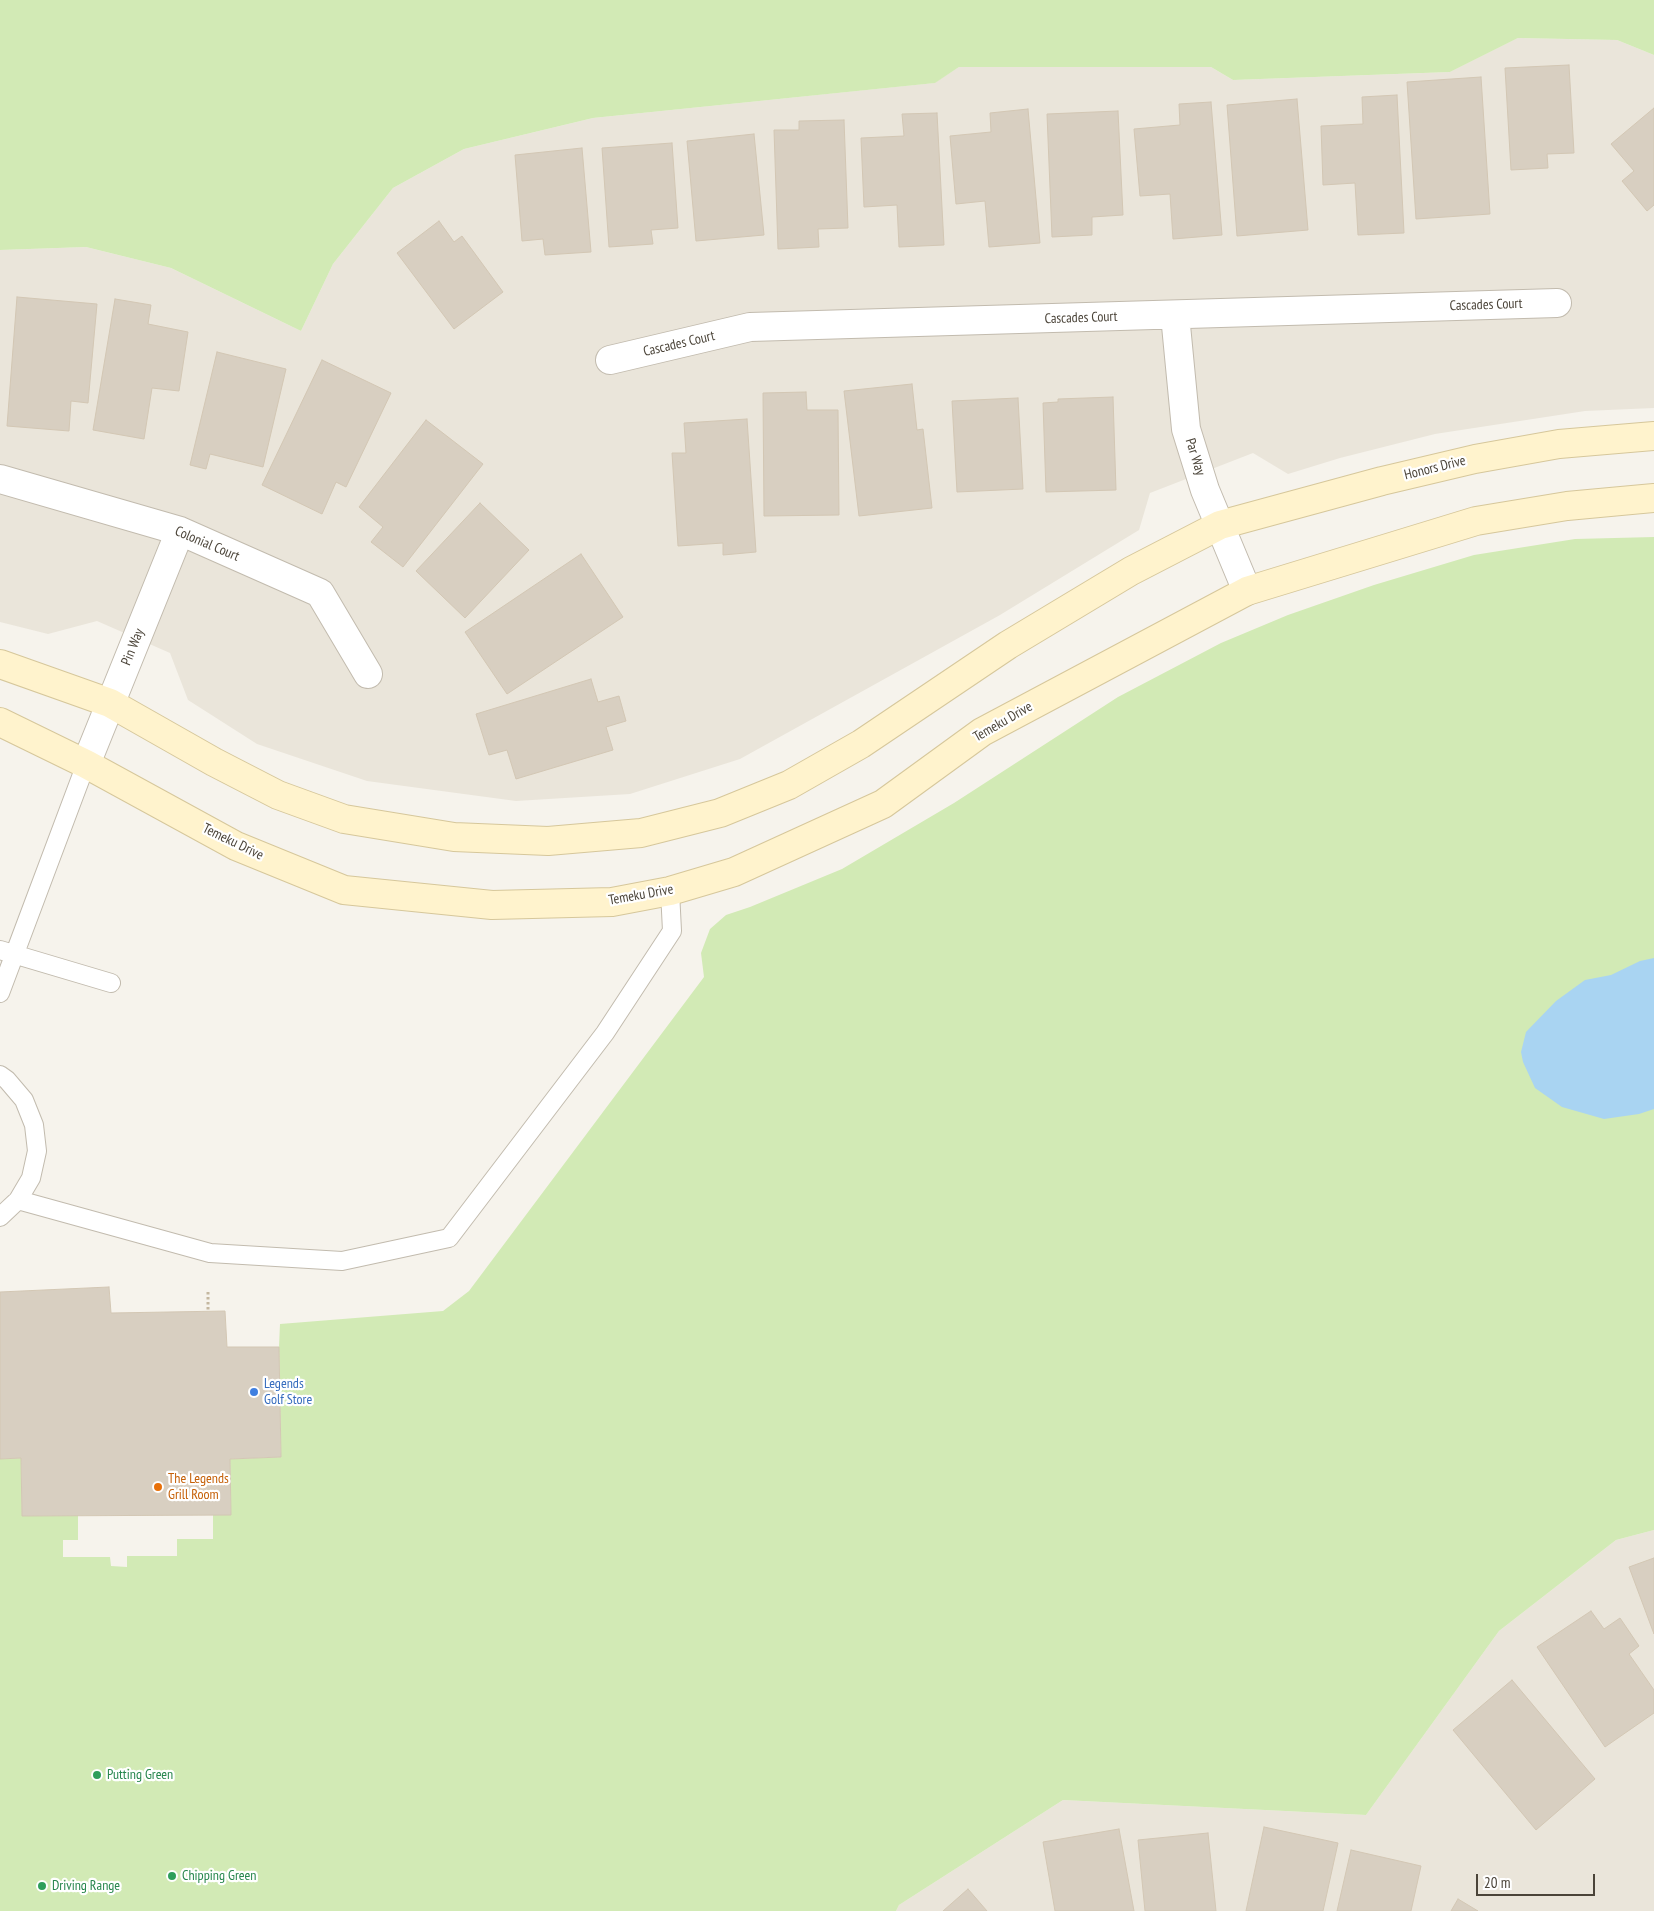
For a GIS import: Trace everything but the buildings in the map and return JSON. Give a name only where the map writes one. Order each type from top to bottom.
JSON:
[{"type":"street","name":"Cascades Court","points":[[610,360],[750,327],[1557,303]]},
{"type":"street","name":"Par Way","points":[[1175,315],[1186,429],[1205,490],[1247,591]]},
{"type":"street","name":"Honors Drive","points":[[1220,525],[1382,481],[1475,459],[1559,444],[1654,436]]},
{"type":"street","name":"Colonial Court","points":[[0,479],[180,531],[320,593],[368,674]]},
{"type":"street","points":[[1247,591],[1476,521],[1567,506],[1654,498]]},
{"type":"street","points":[[0,664],[110,703],[214,762],[278,795],[344,819],[454,837],[548,841],[641,833],[720,813],[789,784],[861,744],[1008,645],[1131,571],[1220,525]]},
{"type":"street","name":"Pin Way","points":[[86,764],[180,531]]},
{"type":"street","name":"Temeku Drive","points":[[0,722],[86,764],[236,846],[344,890],[492,904],[612,902],[670,891],[734,872],[883,804],[982,732],[1247,591]]},
{"type":"lane","points":[[0,993],[7,952],[86,764]]},
{"type":"lane","points":[[18,1200],[210,1253],[342,1260],[449,1238],[605,1033],[672,931],[670,891]]},
{"type":"lane","points":[[7,952],[111,983]]},
{"type":"lane","points":[[0,1075],[7,1080],[24,1100],[34,1125],[37,1151],[31,1178],[18,1200],[0,1217]]},
{"type":"path","points":[[208,1292],[208,1311]]},
{"type":"shaded area","points":[[1518,38],[1617,40],[1654,55],[1654,408],[1585,411],[1435,434],[1340,458],[1288,474],[1253,453],[1150,493],[1139,530],[1000,615],[740,759],[630,794],[516,801],[367,781],[257,744],[188,700],[170,653],[97,621],[48,634],[0,622],[0,250],[86,247],[171,268],[301,331],[333,264],[393,188],[464,149],[593,118],[934,83],[959,67],[1211,67],[1233,80],[1450,72]]},
{"type":"shaded area","points":[[1654,1530],[1654,1911],[896,1911],[899,1905],[1063,1800],[1366,1815],[1499,1631],[1616,1540]]},
{"type":"green space","points":[[0,0],[1654,0],[1654,55],[1617,40],[1518,38],[1450,72],[1233,80],[1211,67],[959,67],[935,83],[593,118],[464,149],[393,188],[333,264],[301,331],[171,268],[86,247],[0,250]]},
{"type":"green space","points":[[1654,537],[1654,1530],[1616,1540],[1499,1631],[1366,1815],[1063,1800],[899,1905],[896,1911],[0,1911],[0,1459],[21,1458],[22,1516],[78,1515],[78,1540],[63,1540],[63,1557],[110,1557],[111,1566],[127,1567],[127,1556],[177,1556],[177,1539],[213,1539],[213,1515],[231,1515],[230,1459],[281,1457],[280,1324],[443,1311],[469,1291],[704,977],[701,953],[710,929],[726,915],[842,869],[954,803],[1118,697],[1221,643],[1288,615],[1374,585],[1474,555],[1575,539]]},
{"type":"water","points":[[1654,958],[1654,1109],[1639,1114],[1604,1119],[1562,1107],[1535,1088],[1523,1062],[1521,1052],[1526,1032],[1556,1001],[1585,980],[1611,975],[1640,961]]},
{"type":"place","name":"Legends Golf Store","points":[[254,1392]]},
{"type":"place","name":"The Legends Grill Room","points":[[158,1487]]},
{"type":"place","name":"Putting Green","points":[[97,1775]]},
{"type":"place","name":"Chipping Green","points":[[172,1876]]},
{"type":"place","name":"Driving Range","points":[[42,1886]]}]
